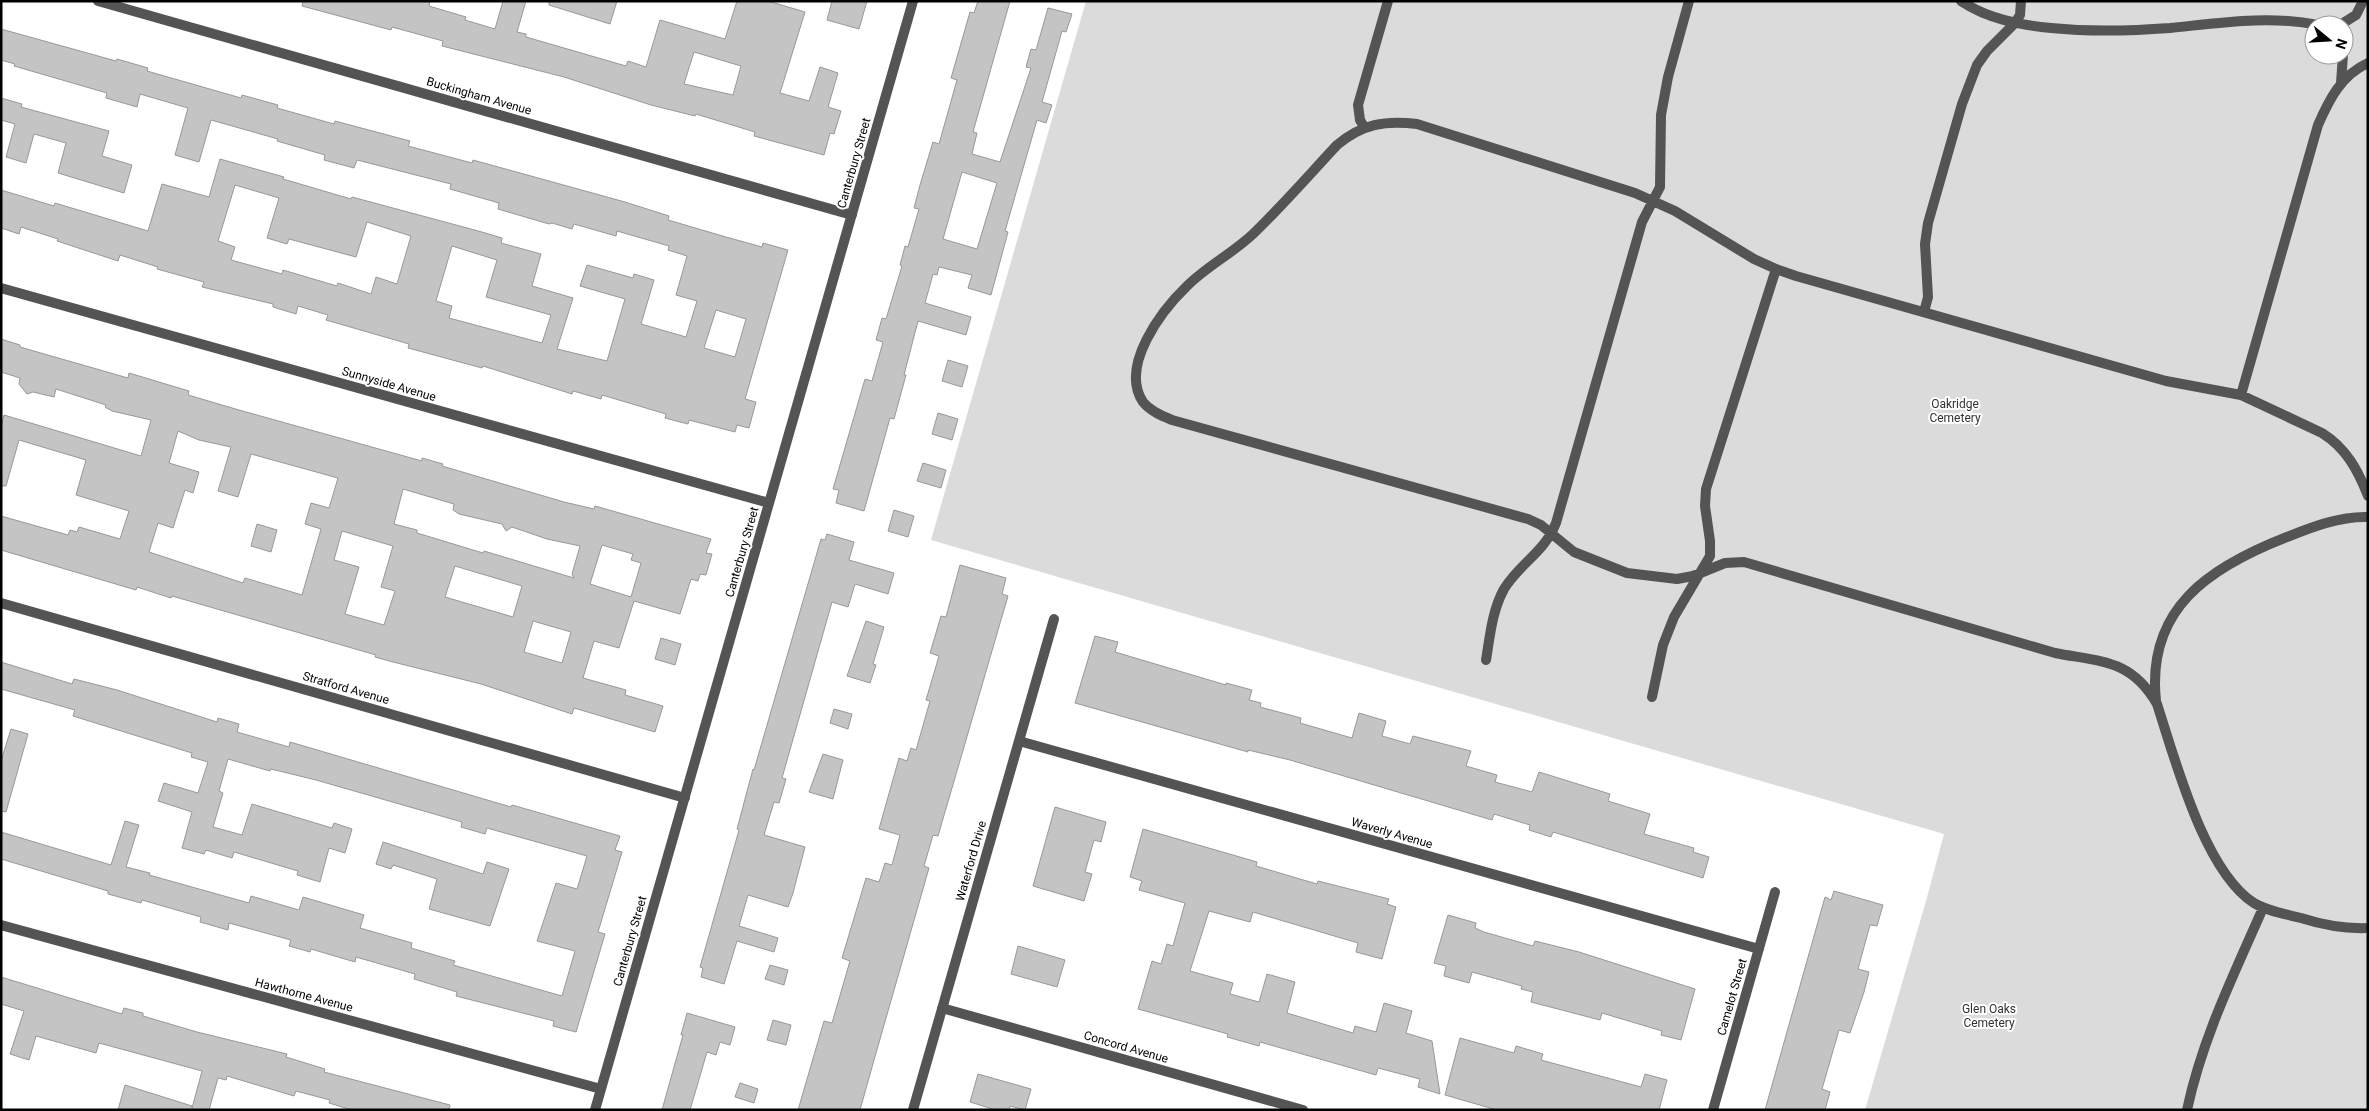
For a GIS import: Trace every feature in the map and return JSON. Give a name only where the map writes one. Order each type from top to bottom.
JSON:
[{"type":"street","name":"Buckingham Avenue","points":[[98,1],[852,215]]},
{"type":"street","name":"Canterbury Street","points":[[595,1110],[913,1]]},
{"type":"street","points":[[1364,127],[1360,120],[1358,105],[1388,1]]},
{"type":"street","points":[[1486,660],[1495,610],[1505,589],[1547,543],[1552,534],[1642,222],[1660,187],[1662,105],[1689,1]]},
{"type":"street","points":[[1961,1],[1988,15],[2015,24],[2084,31],[2120,31],[2269,20],[2304,22]]},
{"type":"street","points":[[1924,312],[1928,297],[1925,244],[1928,223],[1962,104],[1977,65],[2015,24],[2020,15],[2022,1]]},
{"type":"street","points":[[2354,16],[2363,1]]},
{"type":"street","points":[[2367,1],[2368,8]]},
{"type":"street","points":[[2241,395],[2318,126],[2328,103],[2341,84],[2351,72],[2368,63]]},
{"type":"street","points":[[2341,84],[2342,65]]},
{"type":"street","points":[[2368,496],[2356,468],[2345,452],[2334,441],[2322,433],[2241,395],[2166,381],[1776,269],[1675,211],[1635,193],[1417,124],[1379,122],[1350,134],[1337,145],[1252,235],[1188,284],[1168,305],[1155,324],[1144,346],[1136,378],[1138,392],[1144,404],[1172,420],[1511,514],[1541,526],[1574,552],[1627,573],[1677,579],[1700,574],[1725,563],[1744,562],[2055,653],[2103,660],[2122,668],[2149,690],[2157,704],[2192,807],[2204,836],[2216,858],[2241,892],[2263,908],[2331,926],[2368,928]]},
{"type":"street","points":[[1652,697],[1663,645],[1674,617],[1710,556],[1705,506],[1706,488],[1776,269]]},
{"type":"street","name":"Sunnyside Avenue","points":[[1,288],[769,503]]},
{"type":"street","points":[[2157,704],[2156,668],[2164,630],[2174,612],[2204,580],[2226,565],[2266,545],[2306,530],[2354,517],[2368,517]]},
{"type":"street","name":"Stratford Avenue","points":[[1,603],[685,798]]},
{"type":"street","name":"Waterford Drive","points":[[913,1110],[1054,619]]},
{"type":"street","name":"Waverly Avenue","points":[[1019,741],[1759,949]]},
{"type":"street","name":"Camelot Street","points":[[1713,1110],[1775,892]]},
{"type":"street","points":[[2187,1110],[2193,1081],[2207,1039],[2263,908]]},
{"type":"street","name":"Hawthorne Avenue","points":[[1,925],[601,1089]]},
{"type":"street","name":"Concord Avenue","points":[[942,1008],[1303,1110]]},
{"type":"green space","name":"Oakridge Cemetery","points":[[1086,1],[2368,1],[2368,1110],[1865,1110],[1944,834],[931,540]]},
{"type":"building","points":[[303,1],[430,1],[429,6],[466,17],[465,20],[495,29],[503,1],[526,1],[517,32],[526,34],[526,37],[626,66],[628,61],[646,67],[660,20],[725,39],[737,1],[768,1],[805,12],[780,93],[809,101],[820,67],[838,73],[828,107],[841,111],[834,134],[830,133],[824,155],[754,136],[755,132],[696,114],[695,116],[651,105],[564,77],[442,46],[443,41],[392,27],[391,30],[302,6]],"holes":[[[694,52],[741,66],[733,95],[684,84]]]},
{"type":"building","points":[[549,1],[617,1],[610,24],[549,5]]},
{"type":"building","points":[[832,1],[867,1],[859,29],[827,20]]},
{"type":"building","points":[[978,1],[1010,1],[973,132],[977,133],[972,154],[1000,162],[1031,68],[1026,67],[1031,49],[1036,50],[1048,8],[1072,14],[1066,32],[1062,31],[1042,102],[1052,105],[1046,123],[1037,120],[1005,231],[1008,232],[991,295],[968,288],[972,275],[939,267],[937,275],[933,274],[925,303],[971,317],[966,335],[918,321],[894,419],[890,418],[864,511],[836,503],[839,490],[833,489],[865,379],[872,381],[883,342],[876,340],[882,318],[886,319],[902,266],[900,265],[905,246],[908,247],[919,209],[914,208],[920,185],[933,142],[939,144],[957,80],[951,78],[970,12],[974,13]],"holes":[[[962,172],[997,183],[977,249],[943,239]]]},
{"type":"building","points":[[1,29],[116,61],[117,59],[148,68],[147,71],[241,98],[242,95],[278,105],[277,108],[334,124],[335,121],[410,141],[408,146],[472,163],[473,160],[625,202],[669,216],[668,220],[726,237],[762,247],[763,243],[788,250],[745,399],[756,402],[749,428],[737,425],[735,432],[689,420],[688,424],[665,418],[666,414],[602,395],[601,399],[573,391],[572,394],[483,366],[482,368],[408,348],[409,344],[326,320],[328,315],[298,306],[296,314],[273,307],[273,304],[202,287],[204,282],[157,269],[158,267],[120,255],[118,261],[21,227],[19,234],[1,228],[1,190],[54,206],[55,203],[148,231],[162,184],[209,197],[220,159],[351,199],[352,197],[482,232],[502,238],[501,243],[541,254],[532,286],[573,298],[557,349],[607,361],[625,299],[580,286],[587,265],[633,278],[634,274],[654,280],[641,324],[686,337],[697,301],[676,295],[687,256],[668,250],[669,246],[617,231],[616,236],[574,224],[572,229],[552,223],[549,224],[498,209],[499,203],[450,189],[451,184],[357,160],[354,168],[324,160],[325,155],[277,141],[278,139],[211,120],[199,162],[175,155],[188,108],[140,94],[137,107],[106,98],[107,93],[14,66],[15,64],[1,60]],"holes":[[[235,185],[279,198],[267,238],[287,244],[289,239],[356,257],[367,222],[411,236],[397,284],[376,277],[371,294],[338,283],[337,286],[283,270],[282,274],[231,260],[235,247],[218,241]],[[452,246],[497,260],[486,297],[551,315],[542,343],[449,318],[452,306],[436,301]],[[716,310],[746,319],[735,357],[704,348]]]},
{"type":"building","points":[[1,98],[22,104],[21,107],[109,131],[102,156],[132,165],[124,193],[58,173],[66,143],[34,134],[26,163],[6,157],[15,124],[1,120]]},
{"type":"building","points":[[1,339],[20,345],[20,347],[128,378],[129,373],[189,391],[188,395],[422,461],[422,458],[443,464],[442,466],[564,502],[594,509],[595,506],[711,539],[706,553],[712,554],[706,575],[700,574],[698,581],[691,579],[680,614],[634,601],[619,648],[594,641],[583,678],[626,690],[625,695],[663,706],[655,732],[574,708],[572,714],[481,684],[375,657],[376,655],[172,596],[171,598],[137,587],[136,590],[1,550],[1,516],[68,535],[70,530],[77,532],[79,527],[120,539],[129,511],[76,495],[86,460],[19,440],[6,486],[1,486],[1,426],[4,415],[141,456],[151,420],[112,411],[105,407],[106,405],[56,389],[54,397],[33,392],[27,394],[19,384],[20,378],[1,372]],"holes":[[[178,431],[199,440],[231,447],[218,491],[238,497],[251,454],[338,478],[329,508],[311,503],[305,524],[321,529],[302,595],[245,578],[243,583],[149,552],[158,523],[173,528],[185,490],[193,493],[199,472],[169,463]],[[403,489],[454,504],[453,510],[459,514],[502,524],[506,531],[512,527],[547,539],[580,546],[572,574],[574,578],[417,533],[417,530],[394,524]],[[342,531],[393,546],[381,587],[395,591],[384,625],[345,614],[359,567],[334,560]],[[602,545],[633,554],[631,560],[641,563],[631,597],[590,584]],[[455,566],[522,586],[513,617],[445,597]],[[533,621],[571,632],[562,663],[524,652]]]},
{"type":"building","points":[[948,360],[968,366],[962,387],[942,381]]},
{"type":"building","points":[[938,413],[958,419],[952,440],[932,434]]},
{"type":"building","points":[[923,463],[946,470],[941,488],[917,481]]},
{"type":"building","points":[[894,510],[914,516],[908,537],[888,531]]},
{"type":"building","points":[[257,524],[277,530],[271,552],[251,546]]},
{"type":"building","points":[[827,534],[854,542],[849,560],[894,573],[888,594],[855,584],[848,607],[832,602],[782,778],[786,779],[779,803],[774,802],[764,835],[805,847],[793,893],[788,907],[748,895],[739,926],[778,938],[774,952],[737,941],[724,984],[701,977],[703,968],[700,967],[739,830],[737,829],[753,769],[821,539],[825,540]]},
{"type":"building","points":[[960,565],[1006,578],[1002,594],[1008,596],[938,836],[933,835],[924,866],[929,868],[860,1110],[798,1110],[824,1021],[832,1023],[850,961],[842,958],[866,878],[879,882],[885,863],[892,865],[900,835],[879,829],[899,758],[907,761],[911,748],[916,750],[930,701],[926,700],[939,656],[930,653],[941,616],[946,617]]},
{"type":"building","points":[[866,621],[884,627],[873,664],[876,665],[870,683],[847,676]]},
{"type":"building","points":[[1095,636],[1118,642],[1115,652],[1226,685],[1226,683],[1252,690],[1249,700],[1261,703],[1260,707],[1301,718],[1300,723],[1352,738],[1359,713],[1386,721],[1382,736],[1410,744],[1413,736],[1471,751],[1466,766],[1497,775],[1495,782],[1532,792],[1539,772],[1610,794],[1608,801],[1650,814],[1644,834],[1694,848],[1693,852],[1709,857],[1703,878],[1553,832],[1551,837],[1529,830],[1530,825],[1494,814],[1492,820],[1290,760],[1248,750],[1248,752],[1075,703]]},
{"type":"building","points":[[661,638],[681,644],[675,665],[655,659]]},
{"type":"building","points":[[1,662],[72,684],[74,679],[117,690],[217,722],[218,718],[239,724],[237,732],[289,747],[290,742],[511,807],[512,805],[620,836],[615,850],[622,852],[598,932],[605,934],[576,1032],[553,1026],[554,1021],[456,996],[457,992],[414,979],[415,974],[356,957],[355,962],[311,949],[310,952],[289,946],[291,940],[229,923],[228,930],[200,922],[201,917],[142,900],[141,903],[108,894],[108,891],[1,859],[1,832],[111,865],[125,821],[139,825],[126,867],[249,903],[251,896],[299,910],[303,897],[364,915],[360,928],[412,943],[411,948],[455,961],[453,965],[562,996],[575,951],[537,941],[556,883],[577,889],[587,856],[487,828],[485,834],[461,827],[462,822],[316,780],[271,769],[270,771],[228,759],[219,791],[223,793],[213,827],[242,835],[252,804],[332,828],[334,823],[352,829],[345,853],[329,848],[320,882],[297,875],[298,871],[234,852],[232,858],[206,850],[204,854],[182,848],[192,812],[158,801],[164,783],[198,793],[208,762],[191,757],[192,753],[73,716],[75,710],[1,689]]},
{"type":"building","points":[[834,709],[852,714],[848,729],[830,723]]},
{"type":"building","points":[[11,729],[28,734],[6,812],[1,811],[1,761]]},
{"type":"building","points":[[823,754],[843,760],[833,799],[809,792]]},
{"type":"building","points":[[1055,807],[1106,822],[1101,842],[1094,840],[1085,872],[1092,874],[1084,901],[1033,886]]},
{"type":"building","points":[[1143,829],[1257,862],[1256,866],[1317,884],[1318,881],[1389,899],[1387,904],[1396,907],[1382,959],[1356,952],[1358,943],[1253,912],[1250,922],[1209,911],[1190,971],[1233,983],[1230,994],[1259,1002],[1267,974],[1295,982],[1287,1013],[1353,1033],[1355,1026],[1376,1032],[1384,1003],[1412,1011],[1406,1033],[1432,1041],[1440,1094],[1418,1087],[1420,1079],[1378,1068],[1376,1075],[1260,1042],[1259,1046],[1227,1037],[1228,1034],[1138,1009],[1152,961],[1161,964],[1167,944],[1173,946],[1185,903],[1139,890],[1142,881],[1130,877]]},
{"type":"building","points":[[383,842],[483,874],[487,862],[509,869],[490,926],[429,909],[437,879],[393,865],[391,869],[376,864]]},
{"type":"building","points":[[1834,891],[1883,905],[1877,926],[1870,925],[1858,969],[1869,972],[1864,992],[1850,1033],[1839,1030],[1822,1089],[1830,1092],[1825,1110],[1765,1110],[1825,897],[1831,900]]},
{"type":"building","points":[[1448,915],[1476,923],[1475,928],[1484,932],[1533,946],[1535,941],[1579,952],[1695,989],[1681,1040],[1661,1035],[1662,1031],[1602,1013],[1600,1020],[1531,1002],[1533,992],[1521,989],[1522,986],[1472,972],[1469,983],[1444,976],[1446,966],[1434,963]]},
{"type":"building","points":[[1018,946],[1065,960],[1057,987],[1011,974]]},
{"type":"building","points":[[770,965],[788,970],[784,985],[765,979]]},
{"type":"building","points":[[1,977],[122,1014],[124,1008],[143,1013],[143,1016],[197,1032],[287,1054],[286,1057],[325,1069],[324,1072],[450,1105],[449,1110],[352,1110],[329,1103],[330,1100],[296,1091],[294,1096],[227,1076],[226,1080],[218,1078],[209,1110],[118,1110],[125,1085],[192,1106],[192,1108],[202,1071],[99,1043],[96,1053],[36,1036],[29,1060],[10,1054],[24,1011],[1,1004]]},
{"type":"building","points":[[687,1013],[735,1027],[730,1045],[720,1042],[716,1055],[707,1052],[690,1110],[662,1110],[683,1035],[681,1035]]},
{"type":"building","points":[[773,1020],[791,1025],[786,1045],[767,1040]]},
{"type":"building","points":[[1460,1038],[1514,1053],[1516,1046],[1543,1054],[1541,1060],[1641,1087],[1645,1074],[1667,1080],[1659,1110],[1497,1110],[1445,1095]]},
{"type":"building","points":[[978,1074],[1031,1089],[1025,1110],[1010,1106],[1009,1110],[996,1110],[970,1102]]},
{"type":"building","points":[[740,1083],[758,1089],[754,1103],[735,1097]]},
{"type":"park label","name":"Glen Oaks Cemetery","points":[[1989,1016]]}]
